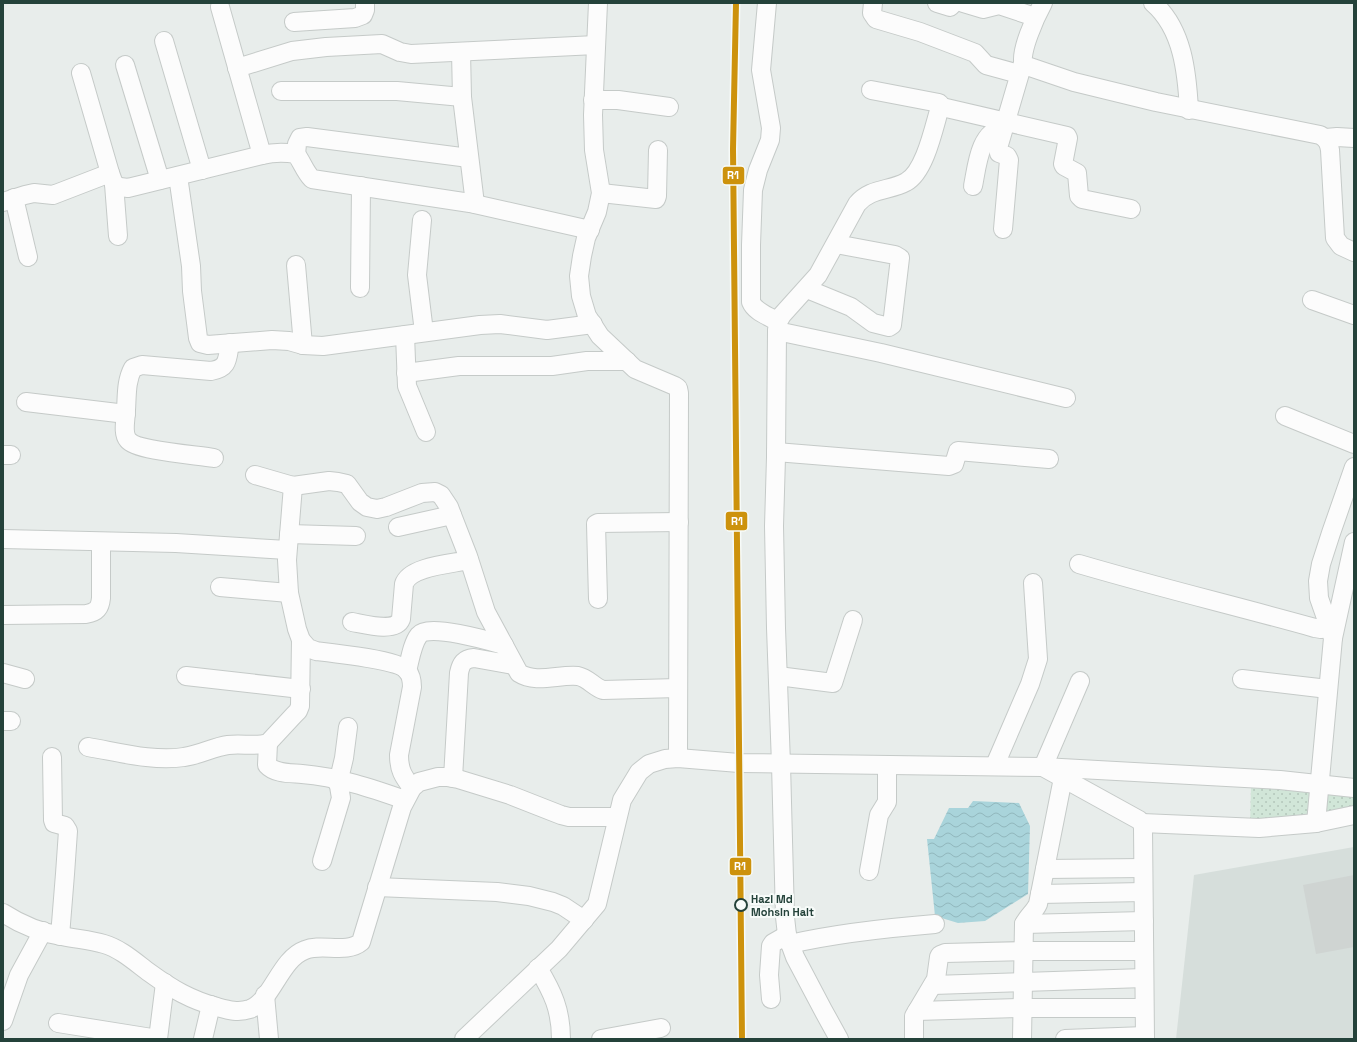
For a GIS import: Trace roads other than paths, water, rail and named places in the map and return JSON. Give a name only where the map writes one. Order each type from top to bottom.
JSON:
[{"type":"street","points":[[294,22],[355,18],[363,15],[365,3]]},
{"type":"street","points":[[598,3],[592,115],[594,150],[601,193],[597,212],[585,244],[579,276],[580,296],[587,316],[600,336],[635,368],[678,388],[678,758]]},
{"type":"street","points":[[767,3],[762,70],[771,128],[770,140],[758,170],[753,190],[751,212],[751,302],[753,307],[777,326],[1066,398]]},
{"type":"street","points":[[873,3],[872,13],[874,18],[920,32],[975,53],[986,65],[1021,69],[1024,65],[1074,82],[1189,110],[1307,132],[1326,138],[1354,138]]},
{"type":"street","points":[[937,3],[950,7],[954,3]]},
{"type":"street","points":[[963,3],[983,9],[999,5],[1039,10],[1027,40],[1021,69],[1004,124],[998,150],[998,153],[1007,156],[1009,160],[1003,229]]},
{"type":"street","points":[[1152,3],[1167,19],[1184,58],[1189,110]]},
{"type":"street","points":[[220,7],[262,155]]},
{"type":"street","points":[[164,41],[202,170]]},
{"type":"street","points":[[237,68],[292,51],[326,47],[382,44],[400,52],[411,54],[596,45]]},
{"type":"street","points":[[461,52],[462,97],[475,204]]},
{"type":"street","points":[[125,65],[160,180]]},
{"type":"street","points":[[81,73],[112,178],[118,236]]},
{"type":"street","points":[[871,90],[939,103],[942,107],[1004,124],[1067,136],[1068,138],[1063,164],[1077,173],[1079,196],[1082,199],[1131,210]]},
{"type":"street","points":[[281,92],[397,92],[462,97]]},
{"type":"street","points":[[593,100],[618,100],[669,107]]},
{"type":"street","points":[[839,1039],[788,939],[785,917],[774,526],[777,326],[782,315],[818,275],[857,204],[862,198],[869,193],[906,182],[912,178],[921,165],[940,107],[942,107]]},
{"type":"street","points":[[973,186],[978,158],[983,146],[992,132],[1004,124]]},
{"type":"street","points":[[470,158],[307,137],[300,138],[297,144],[296,154],[307,174],[312,179],[475,204],[590,230]]},
{"type":"street","points":[[1326,138],[1330,150],[1335,238],[1341,246],[1354,252]]},
{"type":"street","points":[[601,193],[656,199],[658,150]]},
{"type":"street","points":[[112,178],[120,187],[128,188],[275,152],[296,154]]},
{"type":"street","points":[[178,176],[191,266],[192,291],[198,338],[200,343],[208,345],[272,340],[289,341],[303,345],[323,346],[493,324],[547,330],[592,324]]},
{"type":"street","points":[[28,257],[9,200],[34,193],[53,195],[112,178]]},
{"type":"street","points":[[360,288],[361,186]]},
{"type":"street","points":[[422,220],[417,275],[424,332]]},
{"type":"street","points":[[807,289],[851,307],[873,323],[889,327],[892,325],[900,258],[895,255],[836,244]]},
{"type":"street","points":[[296,265],[303,345]]},
{"type":"street","points":[[1312,300],[1354,315]]},
{"type":"street","points":[[405,335],[407,386],[426,432]]},
{"type":"street","points":[[214,458],[147,449],[133,445],[127,439],[125,431],[128,377],[133,368],[142,365],[211,371],[220,370],[226,363],[230,343]]},
{"type":"street","points":[[406,373],[458,366],[552,366],[587,361],[627,361]]},
{"type":"street","points":[[26,402],[126,414]]},
{"type":"street","points":[[1285,416],[1354,444]]},
{"type":"street","points":[[776,452],[949,466],[954,464],[956,453],[958,451],[1049,459]]},
{"type":"street","points":[[1331,633],[1319,598],[1318,581],[1321,564],[1354,467]]},
{"type":"street","points":[[255,475],[293,486],[329,481],[347,484],[360,502],[367,507],[377,509],[422,493],[435,492],[441,495],[452,515],[470,560],[486,612],[519,672],[532,678],[580,676],[589,680],[596,687],[603,690],[678,688]]},
{"type":"street","points":[[88,747],[129,754],[174,758],[186,757],[226,745],[262,744],[268,742],[298,711],[300,699],[301,640],[295,623],[289,593],[286,560],[293,486]]},
{"type":"street","points":[[398,527],[452,515]]},
{"type":"street","points":[[598,599],[596,524],[678,522]]},
{"type":"street","points":[[3,539],[176,543],[288,542],[356,536]]},
{"type":"street","points":[[3,615],[86,614],[96,611],[100,606],[101,598],[101,542]]},
{"type":"street","points":[[1316,823],[1318,784],[1328,689],[1331,633],[1354,544]]},
{"type":"street","points":[[352,622],[376,626],[395,626],[400,623],[401,619],[405,579],[420,570],[470,560]]},
{"type":"street","points":[[1079,564],[1141,582],[1254,610],[1331,633]]},
{"type":"street","points":[[996,765],[1033,677],[1038,659],[1034,583]]},
{"type":"street","points":[[220,587],[289,593]]},
{"type":"street","points":[[778,676],[833,683],[853,620]]},
{"type":"street","points":[[407,671],[415,643],[419,635],[428,631],[465,635],[504,645]]},
{"type":"street","points":[[301,640],[308,648],[316,651],[391,662],[403,667],[407,671],[411,677],[412,687],[399,762],[408,794]]},
{"type":"street","points":[[453,778],[458,672],[460,666],[468,659],[474,658],[514,665]]},
{"type":"street","points":[[3,674],[25,679]]},
{"type":"street","points":[[186,676],[300,689]]},
{"type":"street","points":[[1242,679],[1328,689]]},
{"type":"street","points":[[1044,767],[1080,681]]},
{"type":"street","points":[[322,861],[341,798],[337,778],[344,758],[348,728]]},
{"type":"street","points":[[268,742],[267,765],[270,769],[279,772],[337,778],[367,786],[408,794]]},
{"type":"street","points":[[3,1022],[18,975],[52,934],[66,874],[68,831],[65,826],[54,823],[53,820],[52,757]]},
{"type":"street","points":[[464,1039],[559,949],[597,904],[622,800],[639,772],[649,764],[665,759],[678,758],[739,763],[781,764],[996,765],[1044,767],[1272,779],[1354,788]]},
{"type":"street","points":[[869,871],[879,815],[887,802],[887,765]]},
{"type":"street","points":[[1044,767],[1142,823],[1259,828],[1316,823],[1354,815]]},
{"type":"street","points":[[3,913],[15,920],[52,934],[96,942],[114,948],[188,997],[231,1011],[241,1011],[253,1007],[261,1000],[291,959],[300,952],[306,949],[349,948],[357,946],[360,942],[408,794],[419,782],[438,777],[453,778],[510,795],[569,817],[618,817]]},
{"type":"street","points":[[1022,1039],[1024,924],[1037,906],[1063,778]]},
{"type":"street","points":[[1065,1039],[1145,1038],[1142,823]]},
{"type":"street","points":[[1045,869],[1143,868]]},
{"type":"street","points":[[377,887],[497,892],[529,896],[563,906],[584,920]]},
{"type":"street","points":[[1040,894],[1144,892]]},
{"type":"street","points":[[1024,924],[1144,921]]},
{"type":"street","points":[[771,999],[769,974],[771,946],[774,943],[788,939],[935,924]]},
{"type":"street","points":[[914,1039],[913,1020],[936,979],[940,955],[960,952],[1144,951]]},
{"type":"street","points":[[538,968],[555,998],[561,1028],[561,1039]]},
{"type":"street","points":[[933,985],[1144,978]]},
{"type":"street","points":[[58,1023],[93,1034],[158,1039],[165,983]]},
{"type":"street","points":[[265,995],[269,1039]]},
{"type":"street","points":[[203,1039],[211,1005]]},
{"type":"street","points":[[917,1011],[1022,1008],[1144,1008]]},
{"type":"street","points":[[601,1039],[661,1028]]},
{"type":"water","points":[[973,801],[1019,803],[1030,826],[1028,894],[985,921],[958,923],[935,916],[927,839],[934,839],[949,808],[968,808]]},
{"type":"place","name":"Hazi Md Mohsin Halt","points":[[741,905]]}]
